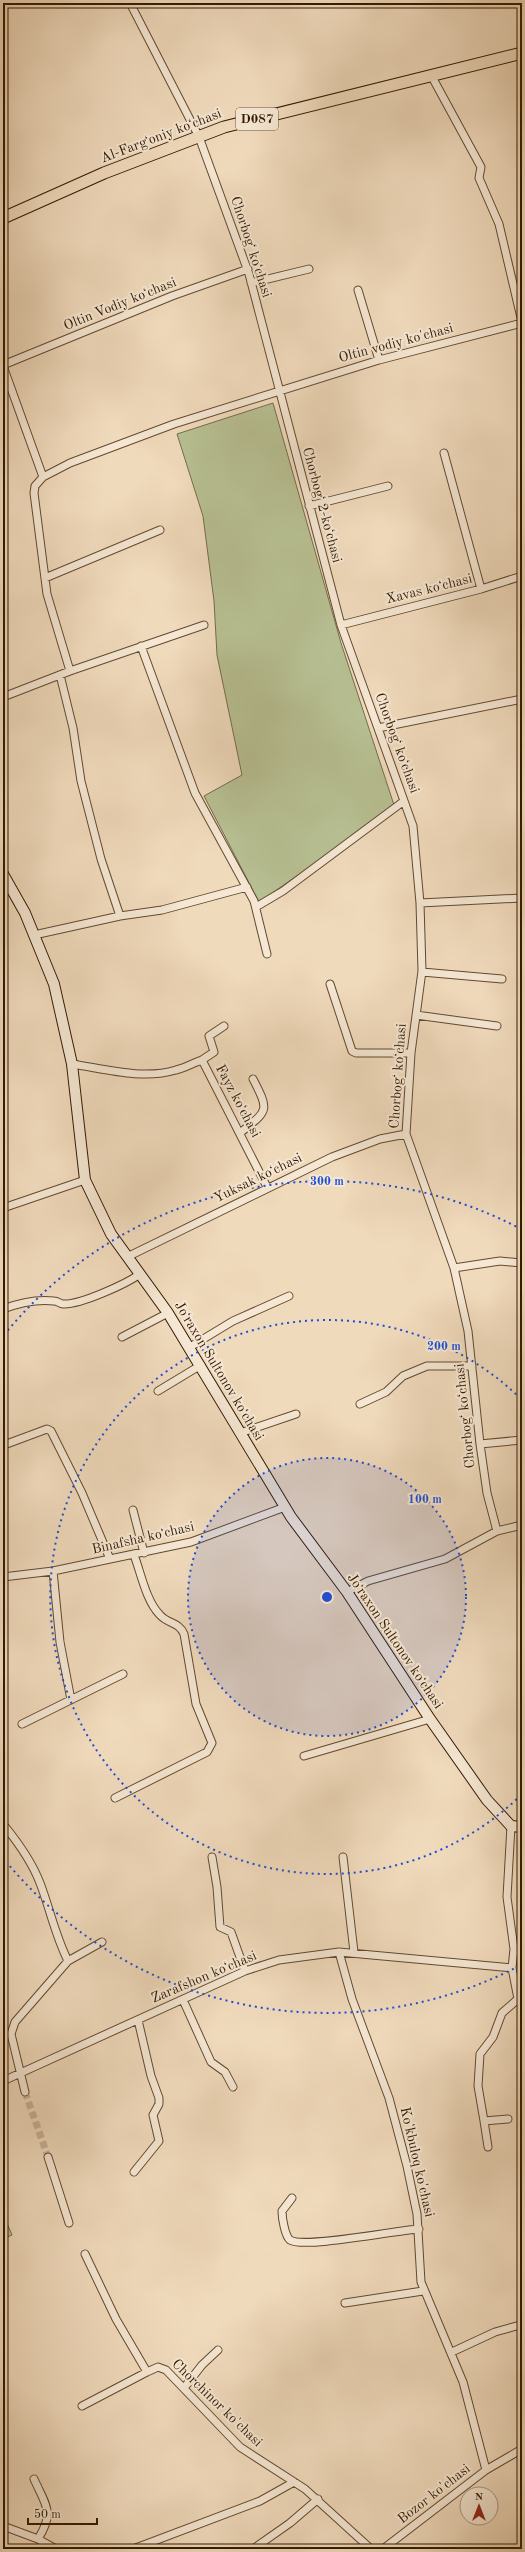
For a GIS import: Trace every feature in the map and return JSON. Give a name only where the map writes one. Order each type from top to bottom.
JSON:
[{"type":"main road","name":"Al-Fargʻoniy koʻchasi","points":[[3,218],[104,173],[224,127],[522,53]]},
{"type":"street","name":"Chorbogʻ koʻchasi","points":[[130,3],[199,137],[248,269],[278,391]]},
{"type":"street","points":[[431,75],[481,167],[479,178],[499,224],[520,303],[522,323]]},
{"type":"street","name":"Oltin Vodiy koʻchasi","points":[[43,477],[3,366],[172,296],[248,269]]},
{"type":"street","points":[[252,283],[309,269]]},
{"type":"street","points":[[358,290],[379,360]]},
{"type":"street","name":"Oltin vodiy ko'chasi","points":[[278,391],[379,360],[522,323]]},
{"type":"street","points":[[70,671],[52,614],[44,578],[34,493],[35,486],[43,477],[70,463],[174,424],[278,391]]},
{"type":"street","name":"Chorbogʻ 2-koʻchasi","points":[[278,391],[341,625]]},
{"type":"street","points":[[444,453],[481,589]]},
{"type":"street","points":[[309,506],[388,486]]},
{"type":"street","points":[[44,578],[160,530]]},
{"type":"street","name":"Xavas koʻchasi","points":[[341,625],[481,589],[522,576]]},
{"type":"street","points":[[3,697],[70,671],[204,625]]},
{"type":"street","name":"Chorbogʻ koʻchasi","points":[[341,625],[413,826],[420,903],[422,972],[411,1053],[406,1134],[454,1268],[468,1331],[480,1444],[487,1493],[497,1531]]},
{"type":"street","points":[[141,646],[195,793],[247,887],[256,907],[267,954]]},
{"type":"street","points":[[60,675],[73,728],[81,781],[101,859],[120,916]]},
{"type":"street","points":[[378,728],[522,698]]},
{"type":"street","points":[[256,907],[283,891],[404,801]]},
{"type":"street","name":"Joʻraxon Sultonov koʻchasi","points":[[3,874],[34,935],[54,984],[72,1064],[85,1180],[111,1234],[168,1312],[285,1507],[347,1592],[430,1719],[487,1800],[511,1826]]},
{"type":"street","points":[[34,935],[120,916],[162,910],[247,887]]},
{"type":"street","points":[[420,903],[522,898]]},
{"type":"street","points":[[422,972],[502,979]]},
{"type":"street","points":[[330,984],[352,1051],[356,1053],[411,1053]]},
{"type":"street","points":[[416,1015],[497,1026]]},
{"type":"street","points":[[202,1060],[214,1052],[209,1036],[224,1026]]},
{"type":"street","name":"Fayz koʻchasi","points":[[72,1064],[127,1073],[147,1073],[175,1071],[202,1060],[268,1187]]},
{"type":"street","points":[[240,1133],[258,1119],[264,1110],[265,1102],[253,1079]]},
{"type":"street","name":"Yuksak koʻchasi","points":[[127,1257],[332,1156],[380,1139],[406,1134]]},
{"type":"street","points":[[3,1208],[85,1180]]},
{"type":"street","points":[[454,1268],[500,1261],[522,1263]]},
{"type":"street","points":[[3,1309],[26,1302],[55,1301],[67,1303],[100,1293],[129,1281],[140,1274]]},
{"type":"street","points":[[190,1347],[234,1321],[288,1296]]},
{"type":"street","points":[[122,1337],[168,1312]]},
{"type":"street","points":[[158,1391],[201,1365]]},
{"type":"street","points":[[360,1404],[386,1392],[403,1376],[427,1366],[472,1366]]},
{"type":"street","points":[[240,1433],[296,1414]]},
{"type":"street","points":[[4,1445],[47,1429],[51,1431],[82,1493],[110,1559]]},
{"type":"street","points":[[480,1444],[522,1440]]},
{"type":"street","name":"Binafsha koʻchasi","points":[[3,1577],[52,1572],[191,1542],[285,1507]]},
{"type":"street","points":[[133,1510],[144,1553]]},
{"type":"street","points":[[347,1592],[368,1581],[445,1559],[497,1531],[522,1525]]},
{"type":"street","points":[[115,1798],[207,1752],[212,1743],[196,1704],[184,1634],[180,1627],[163,1618],[156,1610],[134,1555]]},
{"type":"street","points":[[52,1572],[60,1642],[71,1700]]},
{"type":"street","points":[[22,1724],[123,1674]]},
{"type":"street","points":[[304,1756],[430,1719]]},
{"type":"street","points":[[3,1824],[18,1843],[40,1882],[53,1927],[68,1960]]},
{"type":"street","points":[[488,2147],[478,2086],[480,2054],[493,2037],[502,2013],[520,2000],[512,1968],[514,1949],[508,1897],[511,1826],[522,1827]]},
{"type":"street","points":[[212,1857],[217,1887],[220,1927],[232,1932],[245,1971]]},
{"type":"street","points":[[343,1857],[354,1952]]},
{"type":"street","points":[[25,2092],[20,2074],[12,2028],[22,2012],[68,1960],[102,1942]]},
{"type":"street","name":"Zarafshon koʻchasi","points":[[3,2081],[245,1971],[279,1960],[339,1952],[354,1952],[512,1968]]},
{"type":"street","name":"Ko'kbuloq ko'chasi","points":[[339,1952],[352,1999],[389,2098],[414,2197],[419,2229],[419,2272],[423,2291],[452,2352],[469,2400],[486,2470]]},
{"type":"street","points":[[183,2000],[211,2062],[225,2072],[233,2087]]},
{"type":"street","points":[[134,2172],[159,2141],[153,2115],[159,2104],[159,2098],[151,2076],[138,2020]]},
{"type":"street","points":[[484,2121],[508,2119]]},
{"type":"street","points":[[48,2157],[69,2223]]},
{"type":"street","points":[[292,2198],[282,2211],[288,2237],[293,2241],[329,2241],[419,2229]]},
{"type":"street","points":[[82,2406],[147,2372],[116,2319],[85,2254]]},
{"type":"street","points":[[345,2304],[423,2291]]},
{"type":"street","points":[[452,2352],[495,2332],[520,2325]]},
{"type":"street","points":[[184,2388],[202,2365],[218,2350]]},
{"type":"street","name":"Chorchinor ko'chasi","points":[[147,2372],[164,2368],[240,2447],[318,2499],[371,2549]]},
{"type":"street","name":"Bozor ko'chasi","points":[[383,2549],[486,2470],[522,2449]]},
{"type":"street","points":[[34,2479],[48,2515],[47,2525],[38,2539]]},
{"type":"street","points":[[132,2549],[260,2501],[294,2482]]},
{"type":"street","points":[[253,2549],[290,2523],[318,2499]]},
{"type":"street","points":[[3,2526],[38,2539],[56,2549]]},
{"type":"green space","points":[[273,403],[341,643],[394,805],[339,847],[259,902],[204,796],[242,775],[217,655],[214,601],[203,516],[177,434]]},
{"type":"green space","points":[[3,2214],[12,2235],[3,2239]]},
{"type":"tunnel","points":[[25,2092],[48,2157]]}]
